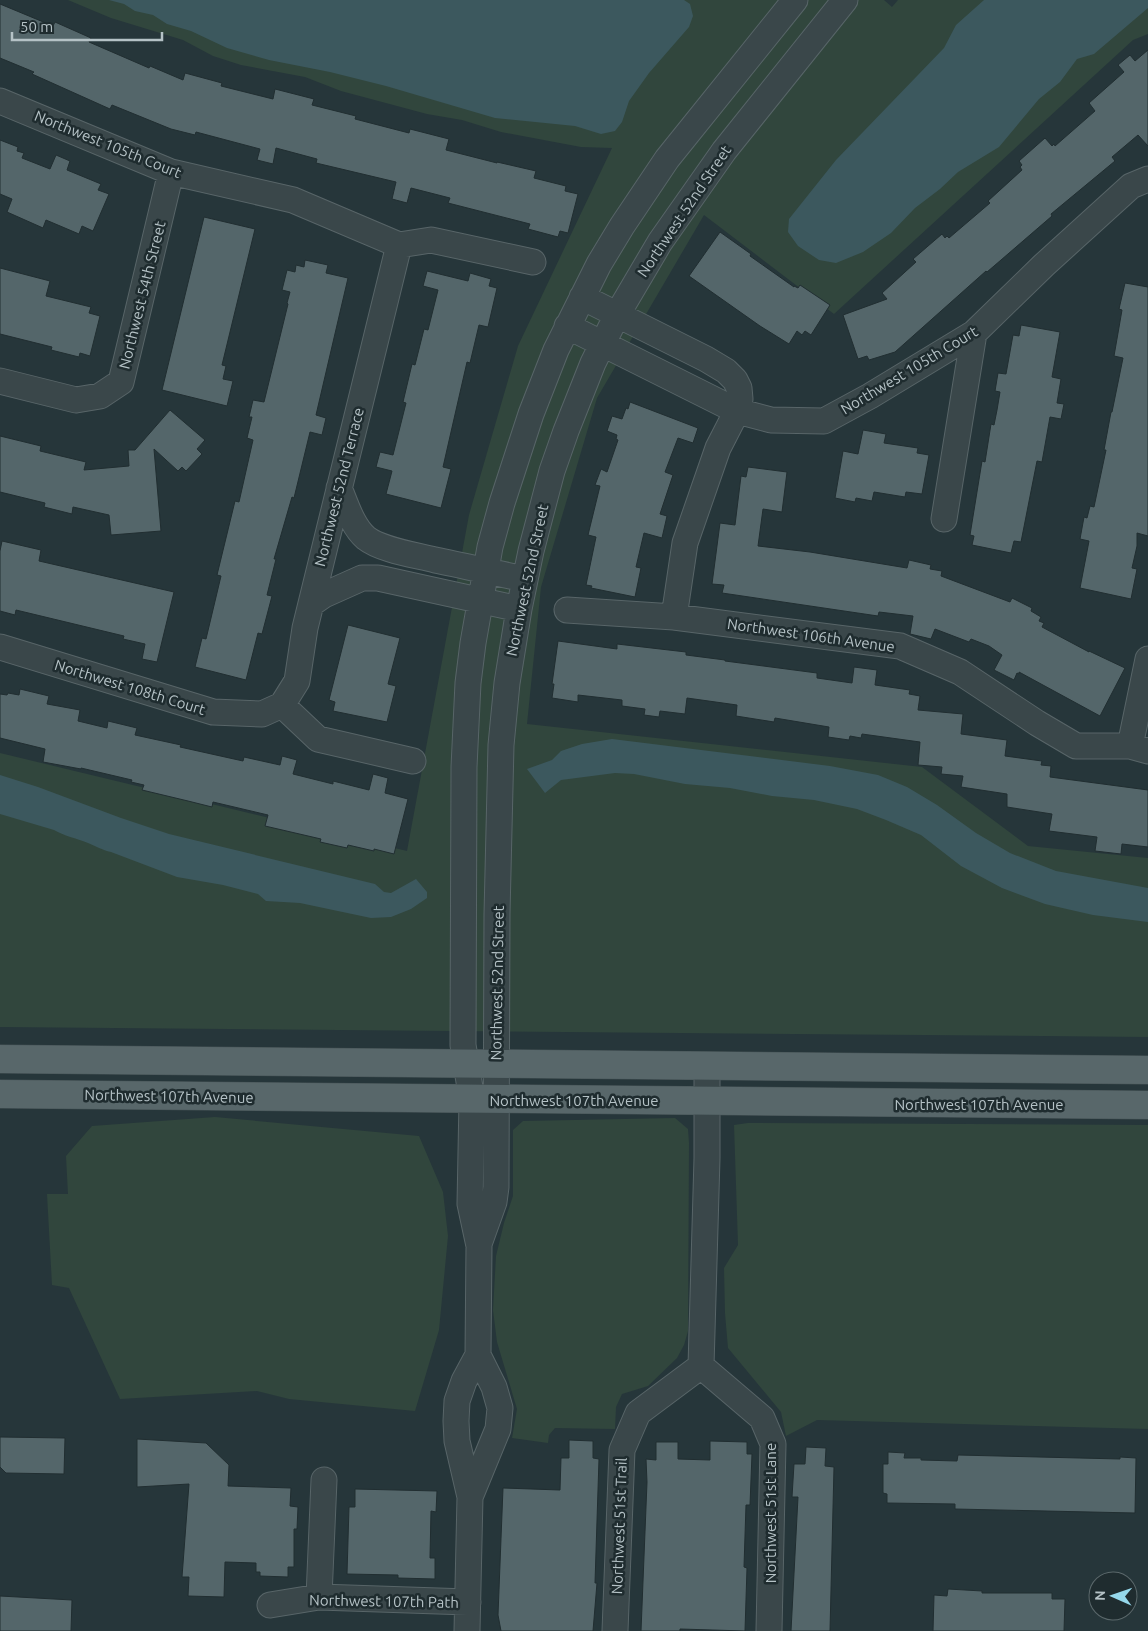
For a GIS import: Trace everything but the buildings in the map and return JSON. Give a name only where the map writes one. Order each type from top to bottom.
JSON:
[{"type":"main road","points":[[0,1059],[1148,1070]]},
{"type":"main road","name":"Northwest 107th Avenue","points":[[0,1094],[1148,1105]]},
{"type":"street","name":"Northwest 52nd Street","points":[[470,1496],[498,1429],[500,1408],[494,1387],[478,1355],[479,1246],[494,1202],[496,1187],[485,1100],[466,1064],[463,1045],[464,743],[468,683],[490,547],[515,460],[531,414],[556,350],[582,297],[622,226],[667,159],[795,0]]},
{"type":"street","name":"Northwest 52nd Street","points":[[485,1100],[496,1064],[501,745],[507,683],[525,580],[539,516],[552,471],[580,395],[603,344],[617,315],[660,242],[724,152],[845,0]]},
{"type":"street","name":"Northwest 105th Court","points":[[0,102],[171,172],[293,200],[399,245]]},
{"type":"street","name":"Northwest 54th Street","points":[[0,381],[76,400],[100,396],[121,382],[171,172]]},
{"type":"street","name":"Northwest 105th Court","points":[[567,326],[737,411],[771,420],[824,421],[870,396],[974,333],[1044,265],[1131,186],[1148,179]]},
{"type":"street","points":[[399,245],[432,240],[533,262]]},
{"type":"street","name":"Northwest 52nd Terrace","points":[[272,710],[297,681],[305,628],[399,245]]},
{"type":"street","points":[[582,297],[726,371],[735,380],[739,388],[740,399],[737,411],[718,448],[685,543],[674,616]]},
{"type":"street","points":[[944,519],[974,333]]},
{"type":"street","points":[[682,382],[696,354]]},
{"type":"street","points":[[339,488],[349,512],[376,542]]},
{"type":"street","points":[[519,609],[370,578],[351,572],[335,558],[325,544],[355,536],[401,552],[525,580]]},
{"type":"street","points":[[370,578],[376,542]]},
{"type":"street","points":[[311,604],[324,595],[370,578]]},
{"type":"street","name":"Northwest 106th Avenue","points":[[567,610],[674,616],[900,646],[960,672],[1037,723],[1076,746],[1139,749]]},
{"type":"street","name":"Northwest 108th Court","points":[[0,647],[213,712],[272,710]]},
{"type":"street","points":[[1139,749],[1148,659]]},
{"type":"street","points":[[272,710],[318,739],[413,762]]},
{"type":"street","points":[[700,1366],[706,1195],[707,1066]]},
{"type":"street","name":"Northwest 52nd Street","points":[[467,1631],[470,1496],[457,1437],[457,1401],[464,1381],[478,1355]]},
{"type":"street","name":"Northwest 51st Trail","points":[[615,1631],[622,1450],[638,1413],[700,1366]]},
{"type":"street","name":"Northwest 51st Lane","points":[[700,1366],[762,1418],[773,1444],[769,1631]]},
{"type":"street","points":[[457,1437],[482,1441],[494,1439]]},
{"type":"street","points":[[319,1596],[324,1480]]},
{"type":"street","name":"Northwest 107th Path","points":[[270,1605],[319,1596],[468,1602]]},
{"type":"green space","points":[[68,0],[884,0],[892,7],[898,0],[1148,0],[1148,34],[1133,40],[834,314],[704,215],[597,398],[541,587],[527,724],[922,767],[1028,846],[1148,858],[1148,1037],[0,1027],[0,753],[407,851],[469,515],[518,346],[612,148],[581,147],[501,132],[462,120],[427,114],[341,91],[305,77],[241,65],[213,56],[183,40],[111,18]]},
{"type":"green space","points":[[215,1117],[419,1136],[443,1192],[448,1236],[439,1330],[415,1411],[289,1399],[257,1391],[120,1399],[69,1288],[52,1285],[47,1194],[68,1194],[66,1156],[92,1126]]},
{"type":"green space","points":[[675,1118],[688,1129],[689,1143],[688,1331],[684,1345],[677,1358],[648,1386],[622,1394],[616,1407],[615,1429],[555,1428],[549,1435],[548,1443],[512,1438],[517,1409],[497,1342],[493,1310],[496,1256],[513,1196],[513,1130],[523,1121]]},
{"type":"green space","points":[[748,1123],[1148,1125],[1148,1429],[817,1420],[786,1436],[781,1412],[728,1348],[724,1268],[738,1245],[734,1125]]},
{"type":"water","points":[[109,0],[684,0],[690,4],[693,16],[689,27],[649,73],[629,101],[622,122],[615,131],[601,134],[575,126],[495,118],[386,86],[330,72],[269,60],[227,48],[191,31],[167,24],[153,15],[135,11],[124,4]]},
{"type":"water","points":[[984,0],[1148,0],[1148,8],[1094,54],[1077,59],[1060,82],[1039,99],[999,147],[958,172],[915,208],[891,233],[863,252],[836,263],[819,260],[798,246],[788,232],[789,219],[836,160],[944,48],[956,25]]},
{"type":"water","points":[[612,739],[830,766],[878,775],[907,787],[937,805],[976,833],[1010,853],[1056,871],[1148,888],[1148,922],[1093,915],[1045,904],[1002,888],[961,866],[921,835],[857,809],[814,800],[772,796],[730,788],[685,784],[634,774],[615,773],[561,780],[545,793],[527,769],[552,760],[561,751],[582,744]]},
{"type":"water","points":[[0,775],[169,834],[375,884],[384,892],[391,893],[416,879],[427,892],[427,898],[411,909],[391,917],[371,918],[300,903],[266,901],[258,894],[223,885],[177,877],[54,830],[0,814]]}]
